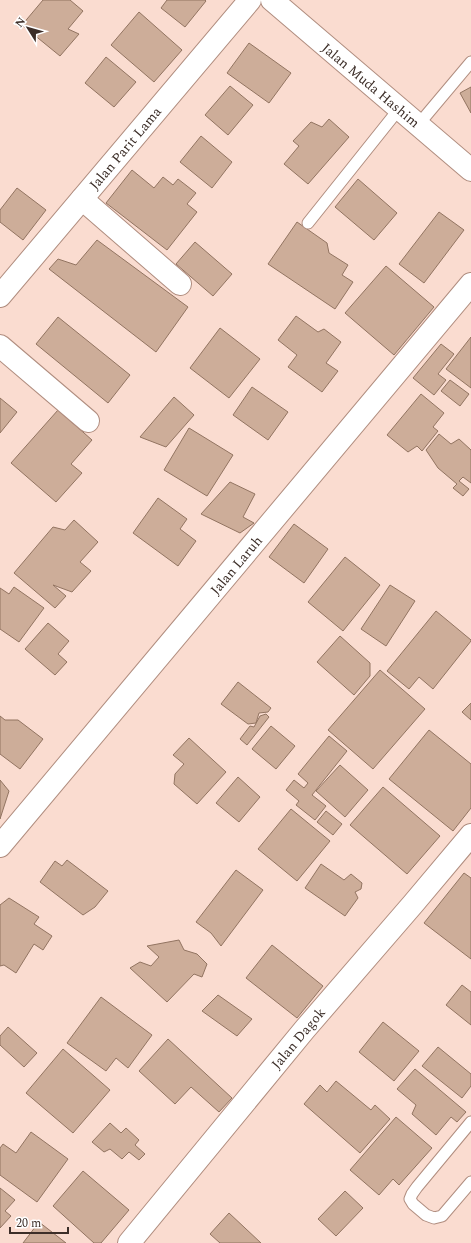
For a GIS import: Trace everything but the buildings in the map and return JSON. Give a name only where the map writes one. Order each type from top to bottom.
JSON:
[{"type":"street","name":"Jalan Parit Lama","points":[[0,296],[250,0]]},
{"type":"street","name":"Jalan Muda Hashim","points":[[282,3],[399,109],[471,170]]},
{"type":"street","points":[[82,199],[180,284]]},
{"type":"street","name":"Jalan Laruh","points":[[0,846],[471,284]]},
{"type":"street","points":[[0,346],[88,421]]},
{"type":"street","name":"Jalan Dagok","points":[[129,1243],[305,1029],[471,835]]},
{"type":"lane","points":[[418,125],[471,62]]},
{"type":"lane","points":[[308,223],[399,109]]},
{"type":"lane","points":[[471,1122],[417,1187],[410,1199],[412,1204],[426,1215],[434,1218],[442,1216],[471,1182]]}]
